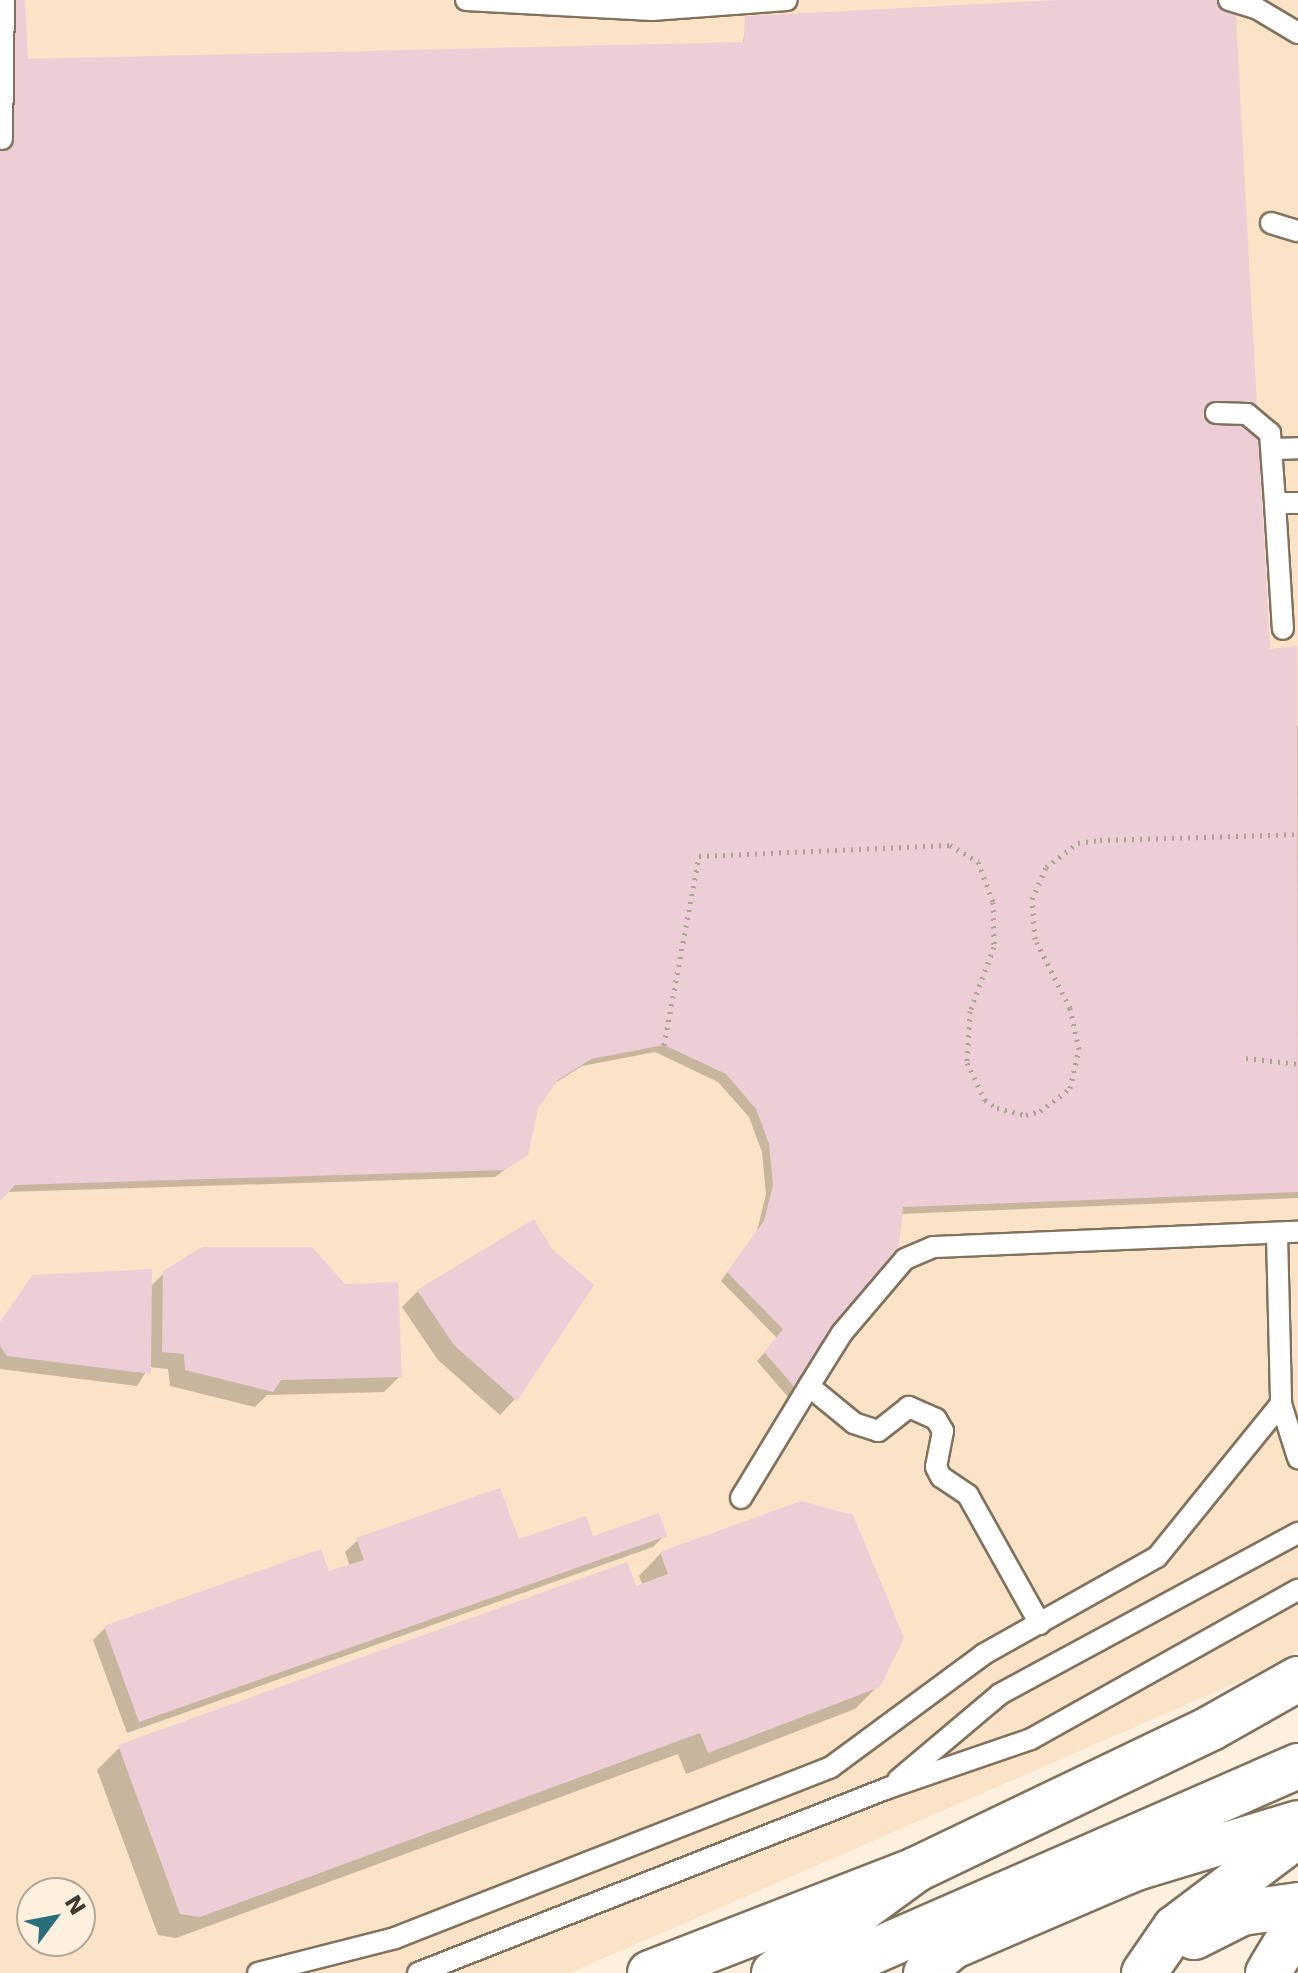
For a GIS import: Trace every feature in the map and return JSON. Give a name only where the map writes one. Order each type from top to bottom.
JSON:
[{"type":"main road","points":[[650,1973],[915,1870],[1211,1728],[1298,1679]]},
{"type":"main road","points":[[824,1973],[1294,1767]]},
{"type":"main road","points":[[1147,1973],[1175,1928],[1298,1835]]},
{"type":"main road","points":[[774,1973],[915,1870]]},
{"type":"main road","points":[[1147,1973],[1171,1948],[1242,1913],[1298,1905]]},
{"type":"main road","points":[[1268,1973],[1298,1923]]},
{"type":"street","points":[[924,1973],[954,1948],[1107,1882],[1298,1821]]},
{"type":"lane","points":[[2,139],[4,0]]},
{"type":"lane","points":[[466,0],[652,10],[787,0]]},
{"type":"lane","points":[[1229,0],[1256,8],[1298,33]]},
{"type":"lane","points":[[1271,223],[1298,231]]},
{"type":"lane","points":[[1216,413],[1247,414],[1270,433],[1274,449],[1283,629]]},
{"type":"lane","points":[[1274,449],[1298,448]]},
{"type":"lane","points":[[1275,503],[1298,503]]},
{"type":"lane","points":[[741,1498],[809,1386],[875,1292],[905,1259],[933,1247],[1298,1232]]},
{"type":"lane","points":[[1277,1235],[1281,1404],[1298,1458]]},
{"type":"lane","points":[[809,1386],[854,1423],[878,1431],[909,1407],[936,1419],[943,1431],[936,1467],[941,1477],[968,1495],[1040,1624]]},
{"type":"lane","points":[[258,1973],[395,1938],[831,1767],[984,1654],[1157,1557],[1281,1404]]},
{"type":"lane","points":[[888,1788],[1000,1694],[1298,1533]]},
{"type":"lane","points":[[418,1973],[888,1788],[1031,1739],[1298,1590]]},
{"type":"path","points":[[664,1045],[699,856],[950,845],[978,862],[993,902],[994,947],[970,1011],[967,1063],[979,1092],[997,1108],[1026,1115],[1040,1111],[1070,1088],[1079,1049],[1070,1008],[1044,964],[1032,920],[1032,899],[1046,867],[1078,843],[1100,840],[1298,834]]},
{"type":"path","points":[[1246,1058],[1298,1064]]},
{"type":"shaded area","points":[[0,0],[1298,0],[1298,1651],[1247,1678],[570,1973],[0,1973]]},
{"type":"building","points":[[0,0],[25,0],[28,59],[744,42],[745,16],[1058,0],[1235,0],[1270,649],[1297,646],[1298,1192],[903,1207],[899,1246],[820,1343],[797,1390],[764,1352],[783,1329],[727,1272],[764,1221],[773,1185],[769,1144],[756,1109],[726,1074],[664,1045],[591,1059],[558,1080],[538,1108],[528,1155],[505,1170],[15,1185],[0,1201]]},
{"type":"building","points":[[534,1219],[552,1249],[594,1285],[517,1401],[454,1345],[417,1290]]},
{"type":"building","points":[[202,1247],[312,1247],[345,1284],[398,1282],[402,1377],[281,1380],[273,1392],[185,1370],[184,1354],[162,1352],[163,1271]]},
{"type":"building","points":[[152,1269],[151,1374],[7,1356],[0,1346],[0,1322],[32,1275]]},
{"type":"building","points":[[500,1488],[519,1539],[586,1516],[593,1536],[659,1513],[667,1536],[139,1722],[104,1626],[321,1549],[329,1571],[364,1560],[356,1538]]},
{"type":"building","points":[[801,1501],[853,1515],[904,1638],[880,1687],[708,1753],[700,1733],[200,1917],[180,1914],[118,1745],[627,1562],[636,1586],[668,1574],[660,1552]]}]
